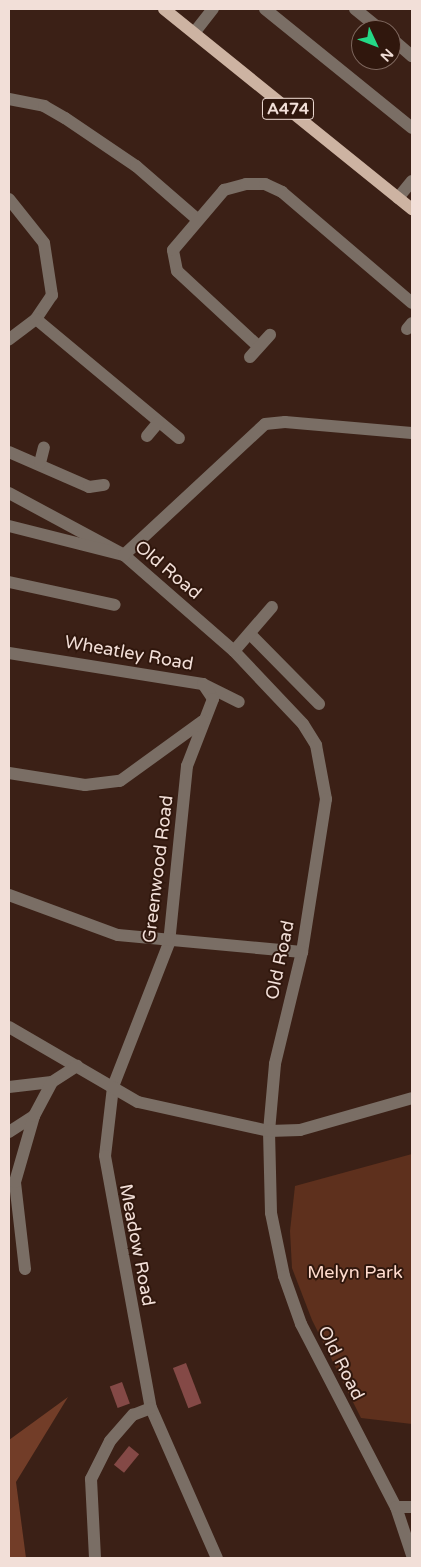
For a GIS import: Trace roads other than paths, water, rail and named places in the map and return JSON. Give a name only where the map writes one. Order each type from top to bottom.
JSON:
[{"type":"main road","name":"A474","points":[[164,9],[412,209]]},
{"type":"street","points":[[194,33],[213,9]]},
{"type":"street","points":[[265,9],[281,14],[412,128]]},
{"type":"street","points":[[354,9],[368,20]]},
{"type":"street","points":[[401,47],[412,56]]},
{"type":"street","points":[[9,100],[44,106],[65,118],[136,166],[197,219]]},
{"type":"street","points":[[398,198],[412,181]]},
{"type":"street","points":[[258,346],[176,271],[173,250],[197,219],[224,190],[265,184],[282,192],[412,303]]},
{"type":"street","points":[[9,198],[44,243],[51,269],[52,295],[36,319],[9,339]]},
{"type":"street","points":[[36,319],[158,423],[180,438]]},
{"type":"street","points":[[250,357],[270,335]]},
{"type":"street","points":[[9,526],[124,555],[265,424],[285,422],[412,433]]},
{"type":"street","points":[[147,436],[158,423]]},
{"type":"street","points":[[40,463],[44,447]]},
{"type":"street","points":[[9,452],[62,472],[90,486],[104,485]]},
{"type":"street","name":"Old Road","points":[[9,493],[124,555],[234,651],[303,724],[324,769],[326,799],[302,952],[274,1064],[269,1131],[271,1213],[284,1276],[301,1324],[396,1507],[412,1555]]},
{"type":"street","points":[[9,582],[115,605]]},
{"type":"street","points":[[234,651],[251,635],[272,607]]},
{"type":"street","points":[[251,635],[281,663],[319,704]]},
{"type":"street","name":"Wheatley Road","points":[[9,653],[203,684],[239,702]]},
{"type":"street","name":"Greenwood Road","points":[[113,1087],[169,943],[187,766],[213,699],[203,684]]},
{"type":"street","points":[[9,773],[85,785],[120,781],[203,721]]},
{"type":"street","points":[[9,896],[118,934],[169,943],[302,952]]},
{"type":"street","points":[[9,1027],[113,1087],[161,1110],[269,1131],[300,1130],[412,1098]]},
{"type":"street","points":[[9,1087],[52,1082],[78,1066]]},
{"type":"street","points":[[25,1269],[15,1182],[34,1116],[52,1082]]},
{"type":"street","name":"Meadow Road","points":[[113,1087],[105,1156],[106,1181],[151,1408],[217,1558]]},
{"type":"street","points":[[9,1132],[34,1116]]},
{"type":"street","points":[[95,1558],[91,1479],[110,1441],[133,1415],[151,1408]]},
{"type":"street","points":[[396,1507],[412,1507]]},
{"type":"park label","name":"Melyn Park","points":[[355,1272]]}]
